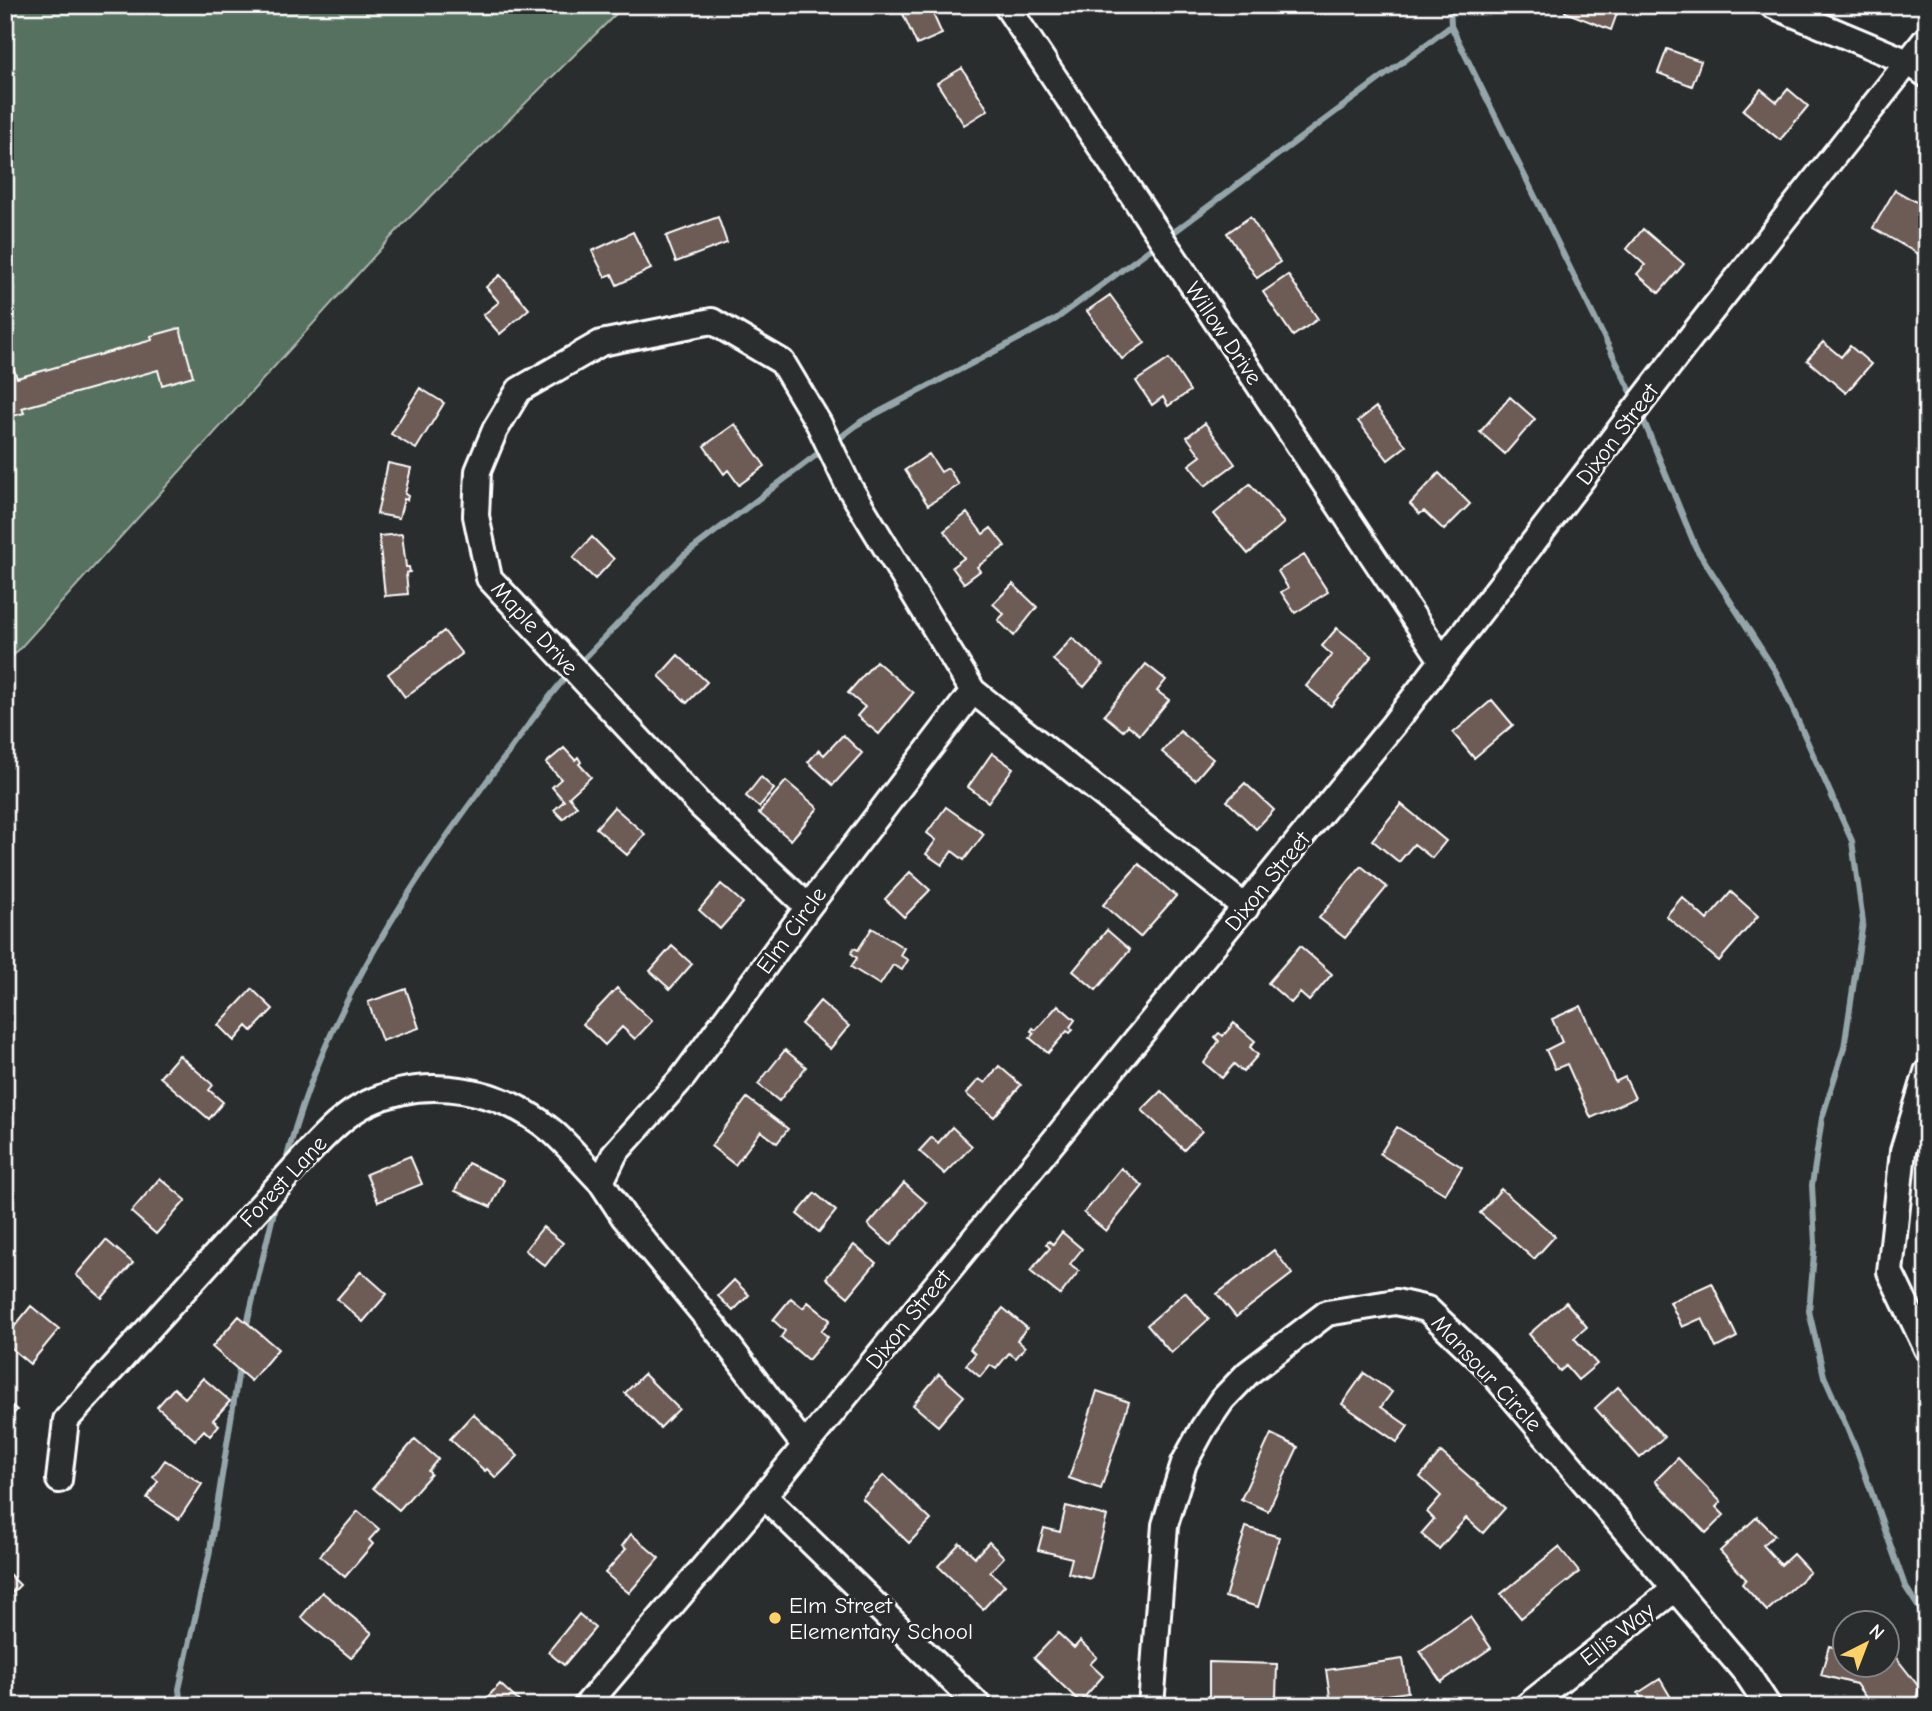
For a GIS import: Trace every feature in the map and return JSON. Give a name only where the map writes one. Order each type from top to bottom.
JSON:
[{"type":"street","name":"Willow Drive","points":[[1006,5],[1442,660]]},
{"type":"street","points":[[1772,5],[1917,69]]},
{"type":"street","name":"Dixon Street","points":[[586,1706],[764,1496],[1246,908],[1917,69],[1927,38]]},
{"type":"street","name":"Maple Drive","points":[[807,907],[701,806],[489,578],[476,516],[478,471],[495,430],[519,390],[601,343],[712,321],[782,362],[819,424],[848,485],[973,691]]},
{"type":"street","points":[[973,691],[1246,908]]},
{"type":"street","name":"Elm Circle","points":[[601,1182],[615,1153],[684,1076],[807,907],[973,691]]},
{"type":"street","points":[[1927,1072],[1903,1151],[1889,1272],[1927,1349]]},
{"type":"street","name":"Forest Lane","points":[[58,1480],[66,1420],[310,1150],[335,1125],[368,1103],[409,1091],[455,1088],[491,1094],[551,1131],[601,1182]]},
{"type":"street","points":[[601,1182],[624,1217],[716,1329],[804,1445]]},
{"type":"street","name":"Mansour Circle","points":[[1151,1706],[1165,1525],[1184,1463],[1203,1427],[1239,1382],[1327,1313],[1396,1302],[1427,1308],[1484,1363],[1747,1674],[1769,1706]]},
{"type":"street","points":[[764,1496],[979,1706]]},
{"type":"street","name":"Ellis Way","points":[[1527,1706],[1675,1589]]},
{"type":"green space","points":[[5,5],[625,5],[403,224],[5,665]]},
{"type":"building","points":[[899,5],[929,5],[942,34],[917,45]]},
{"type":"building","points":[[1567,5],[1620,5],[1611,30],[1565,12]]},
{"type":"building","points":[[1667,49],[1701,61],[1692,86],[1658,73]]},
{"type":"building","points":[[962,68],[988,110],[964,125],[937,83]]},
{"type":"building","points":[[1761,89],[1777,102],[1788,89],[1808,106],[1780,140],[1743,110]]},
{"type":"building","points":[[1895,190],[1927,208],[1927,259],[1873,228]]},
{"type":"building","points":[[718,217],[727,243],[676,262],[666,236]]},
{"type":"building","points":[[1250,217],[1280,262],[1257,278],[1227,233]]},
{"type":"building","points":[[1643,229],[1684,264],[1659,293],[1637,274],[1645,265],[1627,249]]},
{"type":"building","points":[[633,232],[651,269],[617,285],[612,274],[605,277],[592,251]]},
{"type":"building","points":[[500,275],[529,309],[500,334],[483,315],[499,302],[486,287]]},
{"type":"building","points":[[1288,275],[1318,319],[1293,336],[1263,292]]},
{"type":"building","points":[[1110,295],[1145,343],[1122,359],[1087,311]]},
{"type":"building","points":[[180,328],[193,376],[162,385],[158,370],[22,408],[24,413],[5,418],[5,366],[12,364],[17,378],[152,340],[151,336]]},
{"type":"building","points":[[1823,342],[1841,357],[1850,346],[1871,364],[1846,393],[1807,360]]},
{"type":"building","points":[[1169,359],[1190,391],[1168,406],[1163,397],[1152,405],[1136,381]]},
{"type":"building","points":[[420,388],[444,403],[416,449],[391,434]]},
{"type":"building","points":[[1510,397],[1535,419],[1505,454],[1480,432]]},
{"type":"building","points":[[1376,407],[1406,446],[1388,460],[1358,421]]},
{"type":"building","points":[[1205,423],[1235,464],[1205,486],[1189,465],[1201,456],[1187,437]]},
{"type":"building","points":[[735,424],[765,466],[739,485],[728,470],[724,474],[704,446]]},
{"type":"building","points":[[929,454],[941,472],[948,468],[959,485],[928,505],[905,470]]},
{"type":"building","points":[[388,463],[411,468],[405,494],[408,496],[407,500],[404,499],[399,518],[377,514]]},
{"type":"building","points":[[1439,473],[1470,504],[1444,530],[1424,511],[1420,514],[1410,504]]},
{"type":"building","points":[[1250,484],[1284,523],[1248,554],[1214,514]]},
{"type":"building","points":[[967,513],[983,534],[991,528],[1005,546],[977,567],[980,571],[964,583],[952,567],[964,558],[944,531]]},
{"type":"building","points":[[402,534],[406,567],[409,567],[410,572],[406,573],[408,594],[385,596],[379,536]]},
{"type":"building","points":[[592,537],[614,559],[595,579],[573,558]]},
{"type":"building","points":[[1304,555],[1328,592],[1295,613],[1281,592],[1288,588],[1278,571]]},
{"type":"building","points":[[1013,584],[1037,607],[1014,636],[998,620],[1004,614],[993,604]]},
{"type":"building","points":[[1337,628],[1372,656],[1331,706],[1306,686],[1332,655],[1322,646]]},
{"type":"building","points":[[444,631],[462,654],[405,697],[388,674]]},
{"type":"building","points":[[1072,638],[1103,665],[1084,687],[1053,660]]},
{"type":"building","points":[[678,655],[707,682],[687,703],[659,676]]},
{"type":"building","points":[[876,661],[913,693],[879,734],[857,716],[865,707],[848,693]]},
{"type":"building","points":[[1146,664],[1166,680],[1157,691],[1169,700],[1140,735],[1128,725],[1123,731],[1104,715]]},
{"type":"building","points":[[1492,700],[1513,725],[1474,758],[1453,733]]},
{"type":"building","points":[[1180,731],[1213,759],[1195,780],[1162,752]]},
{"type":"building","points":[[843,735],[862,753],[833,785],[808,762],[819,750],[824,755]]},
{"type":"building","points":[[564,748],[575,760],[578,757],[581,762],[579,764],[591,777],[569,797],[577,806],[563,819],[554,810],[564,801],[552,787],[561,779],[546,763]]},
{"type":"building","points":[[992,753],[1013,768],[988,802],[968,787]]},
{"type":"building","points":[[761,777],[774,789],[759,807],[746,796]]},
{"type":"building","points":[[786,781],[818,808],[791,840],[759,813]]},
{"type":"building","points":[[1245,783],[1274,810],[1256,829],[1227,801]]},
{"type":"building","points":[[1401,804],[1446,841],[1432,858],[1414,844],[1399,862],[1372,840]]},
{"type":"building","points":[[614,807],[645,834],[627,855],[596,828]]},
{"type":"building","points":[[946,807],[984,834],[964,860],[952,851],[942,865],[926,854],[936,840],[927,833]]},
{"type":"building","points":[[1139,864],[1176,896],[1140,937],[1103,905]]},
{"type":"building","points":[[1361,866],[1387,887],[1345,938],[1319,918]]},
{"type":"building","points":[[910,872],[930,890],[904,917],[885,899]]},
{"type":"building","points":[[721,884],[743,903],[720,929],[699,910]]},
{"type":"building","points":[[1731,892],[1758,916],[1719,961],[1666,916],[1682,897],[1707,920]]},
{"type":"building","points":[[872,928],[904,948],[900,955],[908,960],[902,970],[893,965],[880,985],[851,967],[857,958],[851,953],[854,948],[858,950]]},
{"type":"building","points":[[1107,930],[1130,950],[1096,990],[1073,971]]},
{"type":"building","points":[[672,946],[692,964],[670,989],[650,971]]},
{"type":"building","points":[[1300,946],[1332,974],[1309,1001],[1300,993],[1291,1003],[1268,983]]},
{"type":"building","points":[[617,988],[652,1021],[635,1039],[622,1027],[605,1045],[583,1024]]},
{"type":"building","points":[[252,989],[273,1009],[252,1031],[247,1026],[234,1041],[218,1025]]},
{"type":"building","points":[[406,989],[419,1028],[382,1041],[368,1002]]},
{"type":"building","points":[[820,1001],[849,1026],[830,1049],[801,1024]]},
{"type":"building","points":[[1058,1005],[1075,1020],[1070,1027],[1073,1030],[1070,1033],[1067,1031],[1048,1053],[1030,1038],[1034,1033],[1031,1031],[1033,1028],[1036,1030]]},
{"type":"building","points":[[1581,1006],[1615,1082],[1625,1077],[1635,1098],[1591,1118],[1567,1064],[1555,1069],[1546,1050],[1562,1042],[1552,1019]]},
{"type":"building","points":[[1234,1023],[1255,1041],[1250,1047],[1258,1055],[1243,1072],[1234,1064],[1222,1078],[1204,1063],[1219,1041],[1215,1037],[1219,1033],[1223,1036]]},
{"type":"building","points":[[785,1050],[806,1067],[779,1101],[758,1084]]},
{"type":"building","points":[[179,1055],[213,1085],[209,1090],[223,1102],[209,1119],[160,1077]]},
{"type":"building","points":[[999,1066],[1021,1085],[994,1117],[966,1094],[979,1079],[985,1083]]},
{"type":"building","points":[[1161,1091],[1202,1131],[1184,1150],[1142,1110]]},
{"type":"building","points":[[747,1098],[788,1129],[777,1143],[761,1131],[735,1165],[711,1146]]},
{"type":"building","points":[[952,1127],[972,1146],[945,1174],[919,1151],[932,1137],[938,1143]]},
{"type":"building","points":[[1397,1127],[1462,1167],[1445,1194],[1380,1154]]},
{"type":"building","points":[[410,1156],[422,1184],[378,1202],[366,1174]]},
{"type":"building","points":[[468,1163],[504,1180],[491,1207],[455,1191]]},
{"type":"building","points":[[1121,1168],[1143,1186],[1106,1231],[1084,1213]]},
{"type":"building","points":[[160,1178],[186,1200],[156,1234],[131,1212]]},
{"type":"building","points":[[904,1183],[927,1203],[891,1245],[868,1225]]},
{"type":"building","points":[[1501,1189],[1555,1236],[1534,1259],[1480,1213]]},
{"type":"building","points":[[815,1193],[836,1211],[819,1232],[797,1214]]},
{"type":"building","points":[[543,1227],[563,1243],[545,1266],[525,1250]]},
{"type":"building","points":[[1062,1232],[1082,1249],[1070,1264],[1079,1271],[1060,1295],[1030,1271],[1050,1248],[1046,1244],[1049,1241],[1053,1244]]},
{"type":"building","points":[[106,1240],[133,1263],[102,1298],[76,1275]]},
{"type":"building","points":[[854,1245],[876,1263],[848,1297],[826,1278]]},
{"type":"building","points":[[1274,1250],[1292,1274],[1236,1317],[1217,1294]]},
{"type":"building","points":[[361,1271],[387,1294],[363,1322],[337,1299]]},
{"type":"building","points":[[734,1280],[749,1295],[733,1311],[718,1296]]},
{"type":"building","points":[[1712,1283],[1737,1337],[1716,1348],[1702,1318],[1682,1327],[1670,1302]]},
{"type":"building","points":[[1185,1292],[1209,1319],[1171,1353],[1147,1325]]},
{"type":"building","points":[[791,1298],[803,1308],[808,1302],[830,1320],[821,1331],[828,1337],[808,1360],[781,1337],[785,1331],[773,1320]]},
{"type":"building","points":[[1566,1302],[1587,1327],[1574,1338],[1597,1364],[1578,1380],[1566,1366],[1560,1371],[1529,1334]]},
{"type":"building","points":[[31,1306],[59,1329],[30,1364],[5,1343],[5,1338]]},
{"type":"building","points":[[1003,1308],[1027,1328],[1017,1340],[1025,1347],[1016,1358],[1009,1353],[996,1369],[990,1365],[980,1377],[966,1365],[975,1354],[970,1349]]},
{"type":"building","points":[[239,1316],[278,1349],[251,1381],[212,1347]]},
{"type":"building","points":[[1364,1373],[1392,1392],[1381,1407],[1408,1426],[1397,1442],[1342,1404]]},
{"type":"building","points":[[644,1374],[679,1409],[660,1428],[625,1393]]},
{"type":"building","points":[[939,1374],[964,1396],[938,1426],[913,1405]]},
{"type":"building","points":[[203,1378],[230,1401],[213,1420],[219,1425],[210,1436],[204,1430],[195,1440],[157,1407],[174,1388],[185,1398]]},
{"type":"building","points":[[1618,1387],[1664,1437],[1640,1458],[1595,1408]]},
{"type":"building","points":[[1097,1391],[1129,1402],[1101,1489],[1069,1478]]},
{"type":"building","points":[[5,1400],[17,1410],[5,1422]]},
{"type":"building","points":[[473,1414],[518,1456],[496,1478],[450,1439]]},
{"type":"building","points":[[1271,1434],[1298,1447],[1268,1511],[1241,1499]]},
{"type":"building","points":[[415,1439],[438,1459],[428,1471],[431,1474],[399,1510],[373,1488]]},
{"type":"building","points":[[1441,1452],[1505,1508],[1483,1533],[1466,1518],[1439,1549],[1421,1534],[1434,1519],[1427,1512],[1441,1496],[1420,1477]]},
{"type":"building","points":[[1678,1458],[1721,1502],[1716,1507],[1724,1515],[1706,1533],[1655,1481]]},
{"type":"building","points":[[165,1460],[202,1484],[179,1519],[147,1498],[158,1481],[153,1477]]},
{"type":"building","points":[[884,1475],[931,1520],[909,1543],[862,1498]]},
{"type":"building","points":[[1066,1506],[1107,1516],[1091,1579],[1068,1573],[1072,1558],[1038,1550],[1044,1528],[1060,1532]]},
{"type":"building","points":[[358,1511],[379,1529],[369,1540],[373,1544],[345,1577],[320,1556]]},
{"type":"building","points":[[1757,1517],[1775,1535],[1763,1545],[1781,1565],[1793,1554],[1810,1572],[1767,1611],[1742,1584],[1746,1579],[1720,1551]]},
{"type":"building","points":[[1246,1527],[1279,1537],[1258,1607],[1225,1597]]},
{"type":"building","points":[[631,1534],[659,1558],[629,1593],[605,1573],[626,1549],[622,1546]]},
{"type":"building","points":[[989,1542],[1004,1557],[990,1572],[1005,1585],[983,1609],[938,1566],[960,1543],[975,1557]]},
{"type":"building","points":[[1559,1547],[1579,1572],[1521,1618],[1501,1594]]},
{"type":"building","points":[[5,1570],[20,1585],[5,1600]]},
{"type":"building","points":[[322,1592],[372,1633],[351,1658],[301,1617]]},
{"type":"building","points":[[579,1614],[595,1628],[564,1665],[548,1652]]},
{"type":"building","points":[[1470,1617],[1491,1648],[1441,1682],[1420,1651]]},
{"type":"building","points":[[1058,1633],[1074,1648],[1080,1641],[1097,1657],[1090,1664],[1103,1676],[1080,1702],[1034,1658]]},
{"type":"building","points":[[1830,1646],[1830,1677],[1821,1675]]},
{"type":"building","points":[[1403,1659],[1408,1692],[1331,1703],[1326,1670]]},
{"type":"building","points":[[1209,1662],[1277,1664],[1276,1698],[1232,1697],[1232,1706],[1209,1706]]},
{"type":"building","points":[[1900,1663],[1919,1687],[1917,1696],[1905,1706],[1872,1706],[1856,1684],[1840,1680],[1900,1680]]},
{"type":"building","points":[[1660,1679],[1676,1706],[1646,1706],[1638,1693]]},
{"type":"building","points":[[500,1684],[524,1706],[479,1706]]},
{"type":"waterway","points":[[1450,5],[1451,26],[1634,398]]},
{"type":"waterway","points":[[1166,238],[1451,26]]},
{"type":"waterway","points":[[833,443],[862,421],[1056,319],[1157,244]]},
{"type":"waterway","points":[[1641,414],[1696,548],[1776,672],[1852,841],[1863,922],[1844,1048],[1822,1118],[1812,1185],[1815,1243],[1809,1311],[1824,1376],[1855,1446],[1905,1586],[1927,1620]]},
{"type":"waterway","points":[[578,665],[683,556],[824,449]]},
{"type":"waterway","points":[[285,1165],[301,1110],[322,1056],[374,950],[437,851],[536,714],[570,673]]},
{"type":"waterway","points":[[246,1328],[276,1203]]},
{"type":"waterway","points":[[181,1706],[179,1689],[209,1556],[240,1363]]},
{"type":"place","name":"Elm Street Elementary School","points":[[775,1618]]}]
